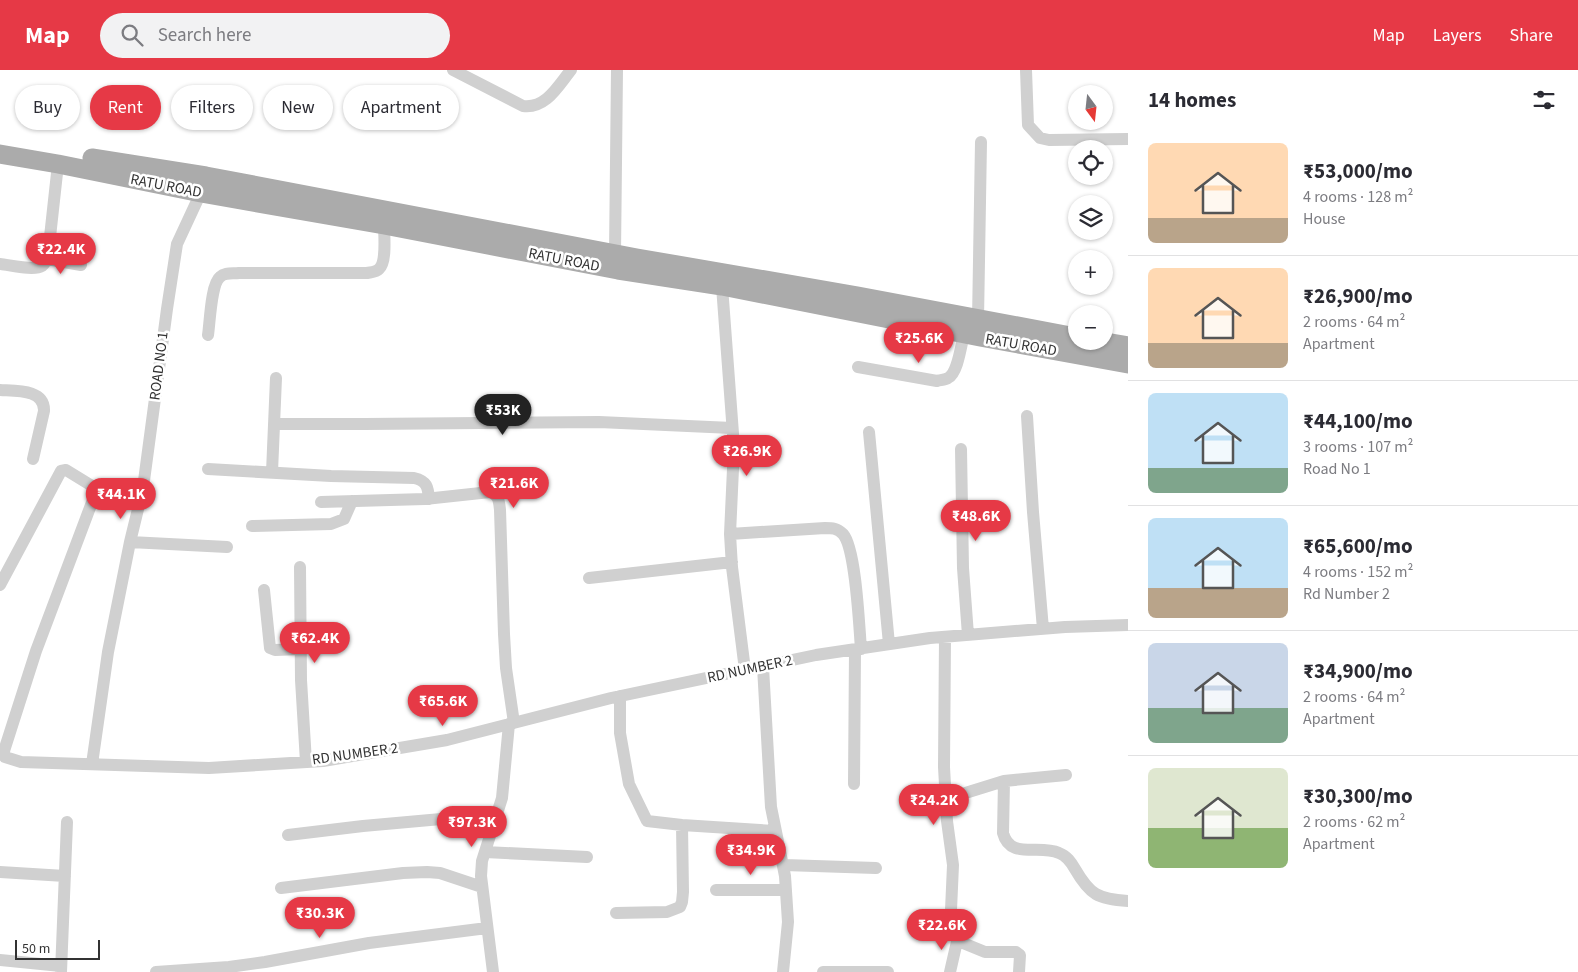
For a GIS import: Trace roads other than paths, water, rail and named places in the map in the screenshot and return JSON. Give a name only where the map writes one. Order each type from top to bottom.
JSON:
[{"type":"main road","name":"RATU ROAD","points":[[0,142],[154,169],[204,184],[384,225],[618,270],[722,286],[1128,364]]},
{"type":"main road","name":"RATU ROAD","points":[[0,154],[204,184],[858,296],[1068,336]]},
{"type":"main road","points":[[1113,343],[1128,346]]},
{"type":"street","points":[[453,70],[523,106],[531,107],[540,105],[546,100],[571,70]]},
{"type":"street","points":[[615,254],[617,70]]},
{"type":"street","points":[[1026,70],[1028,126],[1040,138],[1049,140],[1128,139]]},
{"type":"street","points":[[978,320],[981,142]]},
{"type":"street","points":[[0,264],[40,268],[45,264],[58,164]]},
{"type":"street","name":"ROAD NO 1","points":[[92,764],[108,652],[130,542],[139,505],[142,503],[177,244],[204,184]]},
{"type":"street","points":[[208,335],[215,285],[218,278],[224,274],[368,273],[376,271],[381,268],[384,260],[384,225]]},
{"type":"street","points":[[47,258],[81,265]]},
{"type":"street","points":[[722,286],[734,461],[730,534],[736,604],[746,670]]},
{"type":"street","points":[[858,367],[936,381],[949,378],[956,369],[964,334]]},
{"type":"street","points":[[272,472],[276,378]]},
{"type":"street","points":[[0,390],[39,396],[44,403],[44,411],[33,459]]},
{"type":"street","points":[[1027,416],[1043,629]]},
{"type":"street","points":[[274,424],[599,422],[732,428]]},
{"type":"street","points":[[869,432],[889,644]]},
{"type":"street","points":[[960,449],[963,568],[968,635]]},
{"type":"street","points":[[208,469],[414,478],[426,483],[429,498]]},
{"type":"street","points":[[0,585],[61,471],[66,470],[98,489],[139,505]]},
{"type":"street","name":"RD NUMBER 2","points":[[98,489],[36,650],[4,751],[5,757],[22,762],[209,768],[323,761],[447,740],[620,696],[763,666],[858,649],[945,637],[1043,629],[1128,625]]},
{"type":"street","points":[[321,502],[429,498],[490,492],[499,499],[504,634],[512,724],[502,798],[485,852],[481,876],[493,972]]},
{"type":"street","points":[[252,526],[331,524],[344,520],[352,501]]},
{"type":"street","points":[[730,534],[825,528],[837,529],[844,535],[852,561],[858,649],[854,784]]},
{"type":"street","points":[[130,542],[226,547]]},
{"type":"street","points":[[589,578],[732,562]]},
{"type":"street","points":[[300,568],[301,649],[306,762]]},
{"type":"street","points":[[264,590],[270,648],[275,650],[301,649]]},
{"type":"street","points":[[945,637],[944,767],[953,865],[951,910],[958,937],[963,943],[984,952],[1016,952],[1020,955],[1019,972]]},
{"type":"street","points":[[763,666],[771,807],[784,865],[786,890],[788,922],[783,972]]},
{"type":"street","points":[[620,696],[620,733],[629,784],[648,822],[682,826],[776,831]]},
{"type":"street","points":[[946,799],[1004,781],[1066,774]]},
{"type":"street","points":[[1004,781],[1003,833],[1009,846],[1059,852],[1071,862],[1091,892],[1099,896],[1128,901]]},
{"type":"street","points":[[288,835],[497,814]]},
{"type":"street","points":[[0,960],[61,969],[67,822]]},
{"type":"street","points":[[616,913],[667,912],[680,907],[683,892],[682,826]]},
{"type":"street","points":[[485,852],[587,857]]},
{"type":"street","points":[[784,865],[876,868]]},
{"type":"street","points":[[0,872],[64,876]]},
{"type":"street","points":[[281,888],[403,873],[427,872],[440,873],[482,887]]},
{"type":"street","points":[[716,890],[786,890]]},
{"type":"street","points":[[156,972],[277,966],[369,943],[487,928]]},
{"type":"street","points":[[950,972],[958,937]]},
{"type":"street","points":[[824,972],[888,972]]}]
